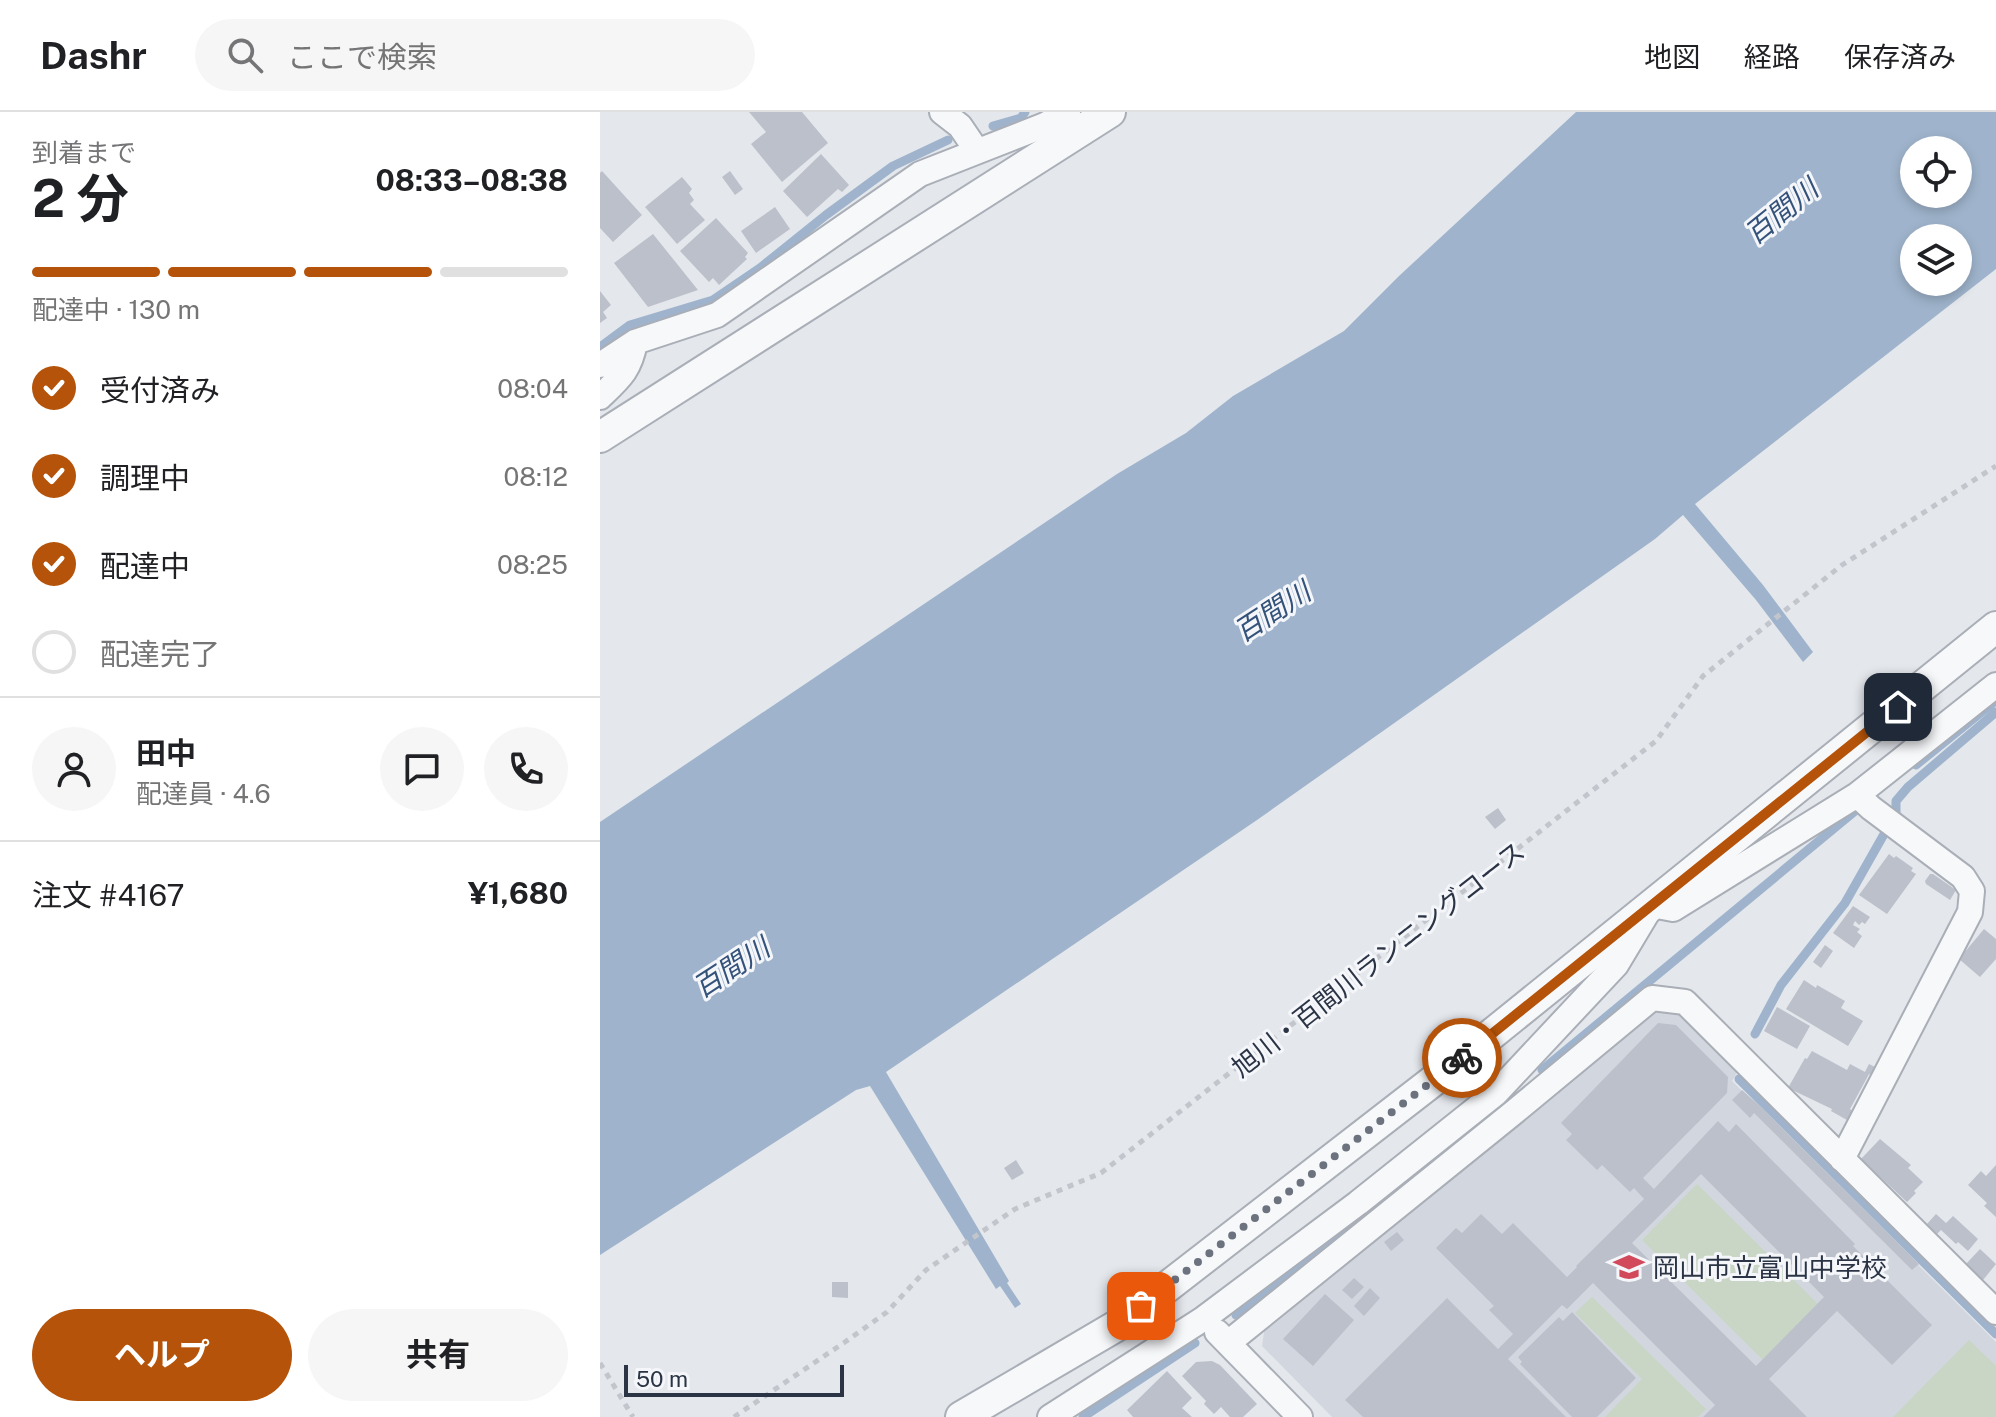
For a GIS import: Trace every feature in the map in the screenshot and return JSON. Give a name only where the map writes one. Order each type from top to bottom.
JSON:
[{"type":"street","points":[[600,365],[635,342],[717,315],[920,174],[1045,125],[1068,112]]},
{"type":"street","points":[[600,437],[1110,112]]},
{"type":"street","points":[[958,117],[977,151]]},
{"type":"street","points":[[600,397],[623,375],[632,359],[635,342]]},
{"type":"street","points":[[961,1417],[1118,1325],[1451,1067],[1996,627]]},
{"type":"street","points":[[1652,905],[1673,909],[1857,795],[1996,685]]},
{"type":"street","points":[[1842,1159],[1970,912],[1972,891],[1963,877],[1857,795]]},
{"type":"street","points":[[1050,1417],[1203,1319],[1358,1203],[1496,1093],[1616,965],[1652,905]]},
{"type":"street","points":[[1228,1343],[1652,998],[1685,1002],[1996,1312]]},
{"type":"street","points":[[1496,1093],[1513,1113]]},
{"type":"street","points":[[1203,1319],[1300,1417]]},
{"type":"path","name":"旭川・百間川ランニングコース","points":[[734,1417],[887,1312],[926,1270],[1015,1209],[1101,1173],[1656,741],[1703,676],[1842,565],[1996,466]]},
{"type":"path","points":[[600,1363],[633,1417]]},
{"type":"shaded area","name":"岡山市立富山中学校","points":[[1656,1011],[1676,1011],[1738,1071],[1732,1081],[1996,1342],[1996,1417],[1332,1417],[1262,1346],[1265,1326]]},
{"type":"green space","points":[[1697,1184],[1820,1306],[1765,1362],[1642,1240]]},
{"type":"green space","points":[[1592,1297],[1706,1409],[1698,1417],[1605,1417],[1642,1379],[1575,1313]]},
{"type":"green space","points":[[1969,1340],[1996,1366],[1996,1417],[1893,1417]]},
{"type":"water","name":"百間川","points":[[1576,112],[1996,112],[1996,269],[1972,288],[1972,224],[1900,224],[1900,296],[1961,296],[1695,504],[1763,585],[1813,652],[1803,662],[1756,600],[1683,515],[1655,539],[1257,820],[886,1072],[1021,1304],[1015,1308],[1000,1286],[996,1289],[870,1086],[856,1090],[600,1255],[600,822],[1117,474],[1186,433],[1233,396],[1344,331]]},
{"type":"building","points":[[749,112],[802,112],[828,143],[782,182],[751,144],[766,132]]},
{"type":"building","points":[[821,154],[849,185],[842,192],[838,189],[807,217],[783,191]]},
{"type":"building","points":[[602,171],[642,215],[613,242],[600,228]]},
{"type":"building","points":[[730,171],[743,189],[735,195],[722,177]]},
{"type":"building","points":[[682,177],[692,189],[689,193],[694,200],[690,204],[705,220],[677,244],[645,207]]},
{"type":"building","points":[[775,207],[790,229],[756,253],[741,231]]},
{"type":"building","points":[[716,218],[748,253],[747,259],[719,285],[713,278],[709,282],[680,251]]},
{"type":"building","points":[[653,234],[698,290],[648,307],[614,263]]},
{"type":"building","points":[[600,291],[611,305],[603,312],[607,318],[600,323]]},
{"type":"building","points":[[1498,808],[1506,820],[1495,829],[1485,817]]},
{"type":"building","points":[[1889,854],[1913,868],[1911,871],[1916,874],[1887,914],[1859,895]]},
{"type":"building","points":[[1930,874],[1956,890],[1950,900],[1926,884]]},
{"type":"building","points":[[1853,906],[1870,917],[1865,924],[1862,922],[1859,925],[1855,921],[1853,925],[1860,929],[1857,932],[1862,936],[1854,948],[1833,933]]},
{"type":"building","points":[[1984,929],[1996,939],[1996,959],[1980,977],[1959,959]]},
{"type":"building","points":[[1825,945],[1833,951],[1821,968],[1813,962]]},
{"type":"building","points":[[1804,980],[1845,1001],[1841,1008],[1863,1021],[1848,1046],[1786,1009]]},
{"type":"building","points":[[1777,1007],[1810,1026],[1797,1049],[1764,1031]]},
{"type":"building","points":[[1658,1023],[1676,1025],[1728,1077],[1727,1093],[1643,1178],[1654,1189],[1718,1121],[1729,1132],[1736,1124],[1932,1325],[1892,1365],[1837,1311],[1769,1379],[1807,1417],[1703,1417],[1715,1405],[1593,1283],[1567,1309],[1562,1305],[1508,1359],[1566,1417],[1363,1417],[1345,1400],[1447,1298],[1498,1349],[1513,1334],[1489,1310],[1494,1306],[1436,1248],[1456,1228],[1462,1233],[1481,1214],[1502,1234],[1513,1223],[1567,1277],[1644,1199],[1634,1188],[1630,1192],[1602,1165],[1597,1170],[1566,1140],[1572,1134],[1561,1123]],"holes":[[[1701,1174],[1824,1297],[1756,1366],[1632,1243]]]},
{"type":"building","points":[[1812,1051],[1847,1070],[1850,1064],[1865,1072],[1869,1064],[1877,1068],[1872,1076],[1869,1074],[1847,1120],[1832,1109],[1788,1088]]},
{"type":"building","points":[[1742,1090],[1919,1264],[1912,1270],[1754,1113],[1750,1118],[1732,1100]]},
{"type":"building","points":[[1880,1139],[1911,1165],[1908,1168],[1923,1182],[1907,1202],[1861,1159]]},
{"type":"building","points":[[1016,1160],[1024,1173],[1012,1180],[1004,1168]]},
{"type":"building","points":[[1996,1165],[1996,1217],[1984,1206],[1987,1203],[1968,1185],[1981,1171],[1986,1176]]},
{"type":"building","points":[[1936,1214],[1946,1223],[1953,1216],[1978,1239],[1968,1251],[1941,1230],[1937,1234],[1927,1224]]},
{"type":"building","points":[[1397,1232],[1404,1240],[1391,1251],[1384,1242]]},
{"type":"building","points":[[1980,1249],[1996,1264],[1983,1280],[1966,1264]]},
{"type":"building","points":[[1354,1278],[1364,1287],[1352,1299],[1342,1290]]},
{"type":"building","points":[[832,1282],[848,1282],[848,1298],[832,1297]]},
{"type":"building","points":[[1370,1288],[1380,1298],[1364,1316],[1354,1306]]},
{"type":"building","points":[[1325,1294],[1354,1320],[1313,1366],[1283,1339]]},
{"type":"building","points":[[1572,1312],[1636,1378],[1597,1417],[1572,1417],[1520,1364],[1522,1362],[1518,1357],[1559,1317],[1563,1321]]},
{"type":"building","points":[[1212,1361],[1220,1365],[1257,1404],[1243,1417],[1230,1417],[1221,1407],[1214,1414],[1182,1376],[1196,1362]]},
{"type":"building","points":[[1167,1371],[1192,1398],[1182,1408],[1192,1417],[1133,1417],[1127,1410]]},
{"type":"waterway","points":[[993,126],[1021,118],[1025,112]]},
{"type":"waterway","points":[[600,347],[630,325],[713,300],[893,166],[948,140]]},
{"type":"waterway","points":[[1916,765],[1994,702]]},
{"type":"waterway","points":[[1755,1034],[1781,985],[1845,903],[1896,813],[1896,801],[1908,787],[1996,712]]},
{"type":"waterway","points":[[1542,1070],[1855,811]]},
{"type":"waterway","points":[[1739,1079],[1996,1334]]},
{"type":"waterway","points":[[1236,1315],[1474,1127]]},
{"type":"waterway","points":[[1083,1417],[1195,1343]]},
{"type":"way so far","points":[[1141,1306],[1462,1058]]},
{"type":"place","name":"岡山市立富山中学校","points":[[1629,1267]]},
{"type":"route","points":[[1462,1058],[1898,707]]}]
